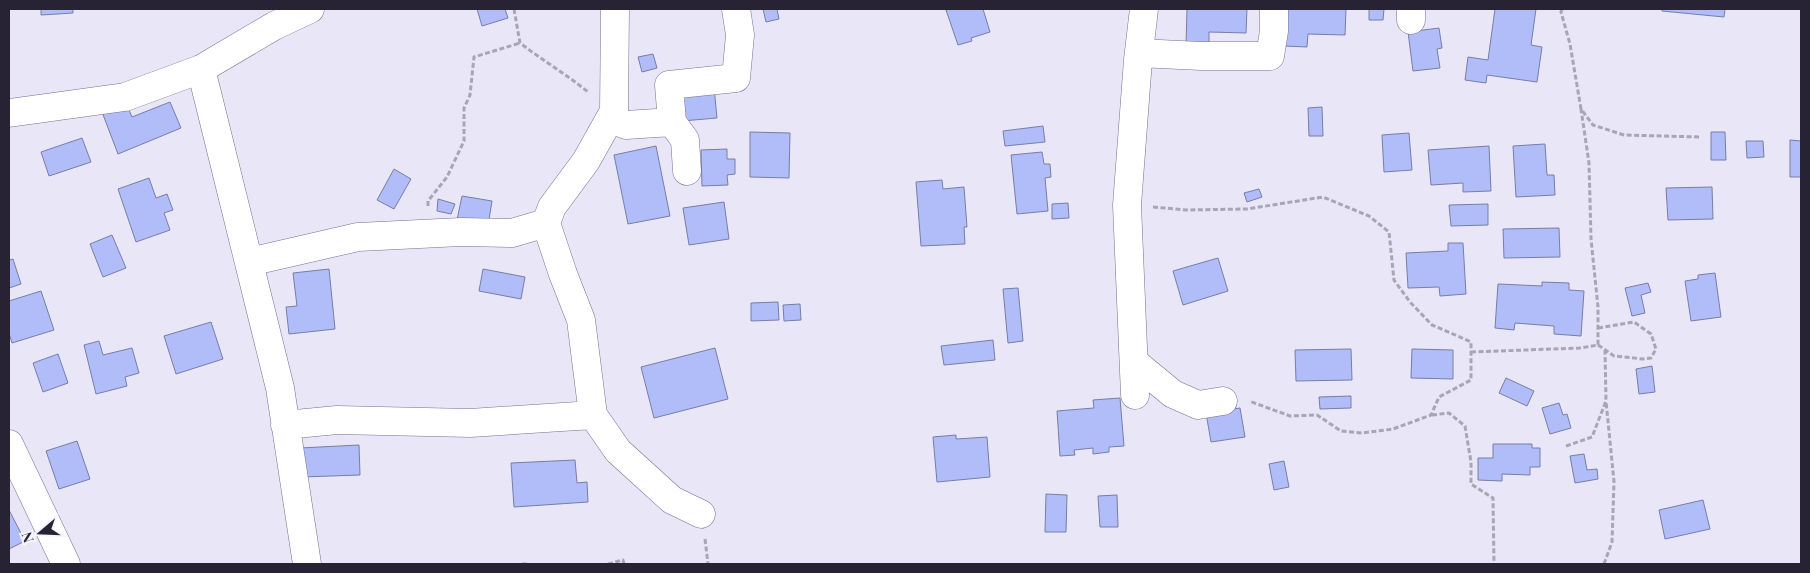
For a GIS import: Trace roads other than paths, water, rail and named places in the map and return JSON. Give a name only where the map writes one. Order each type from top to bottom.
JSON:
[{"type":"street","points":[[9,113],[125,97],[201,69],[274,26],[310,9]]},
{"type":"street","points":[[616,9],[612,115],[586,161],[552,207],[546,223],[581,320],[593,415],[618,451],[672,500],[701,514]]},
{"type":"street","points":[[687,171],[685,140],[672,122],[669,85],[736,78],[740,35],[736,9]]},
{"type":"street","points":[[1135,396],[1127,205],[1144,9]]},
{"type":"street","points":[[1139,53],[1201,56],[1270,56],[1274,31],[1274,9]]},
{"type":"street","points":[[201,69],[280,388],[307,564]]},
{"type":"street","points":[[612,115],[626,124],[672,122]]},
{"type":"street","points":[[249,262],[358,237],[431,233],[512,233],[546,223]]},
{"type":"street","points":[[1134,362],[1173,394],[1198,405],[1222,401]]},
{"type":"street","points":[[286,425],[337,420],[470,422],[593,415]]},
{"type":"street","points":[[9,444],[66,564]]}]
